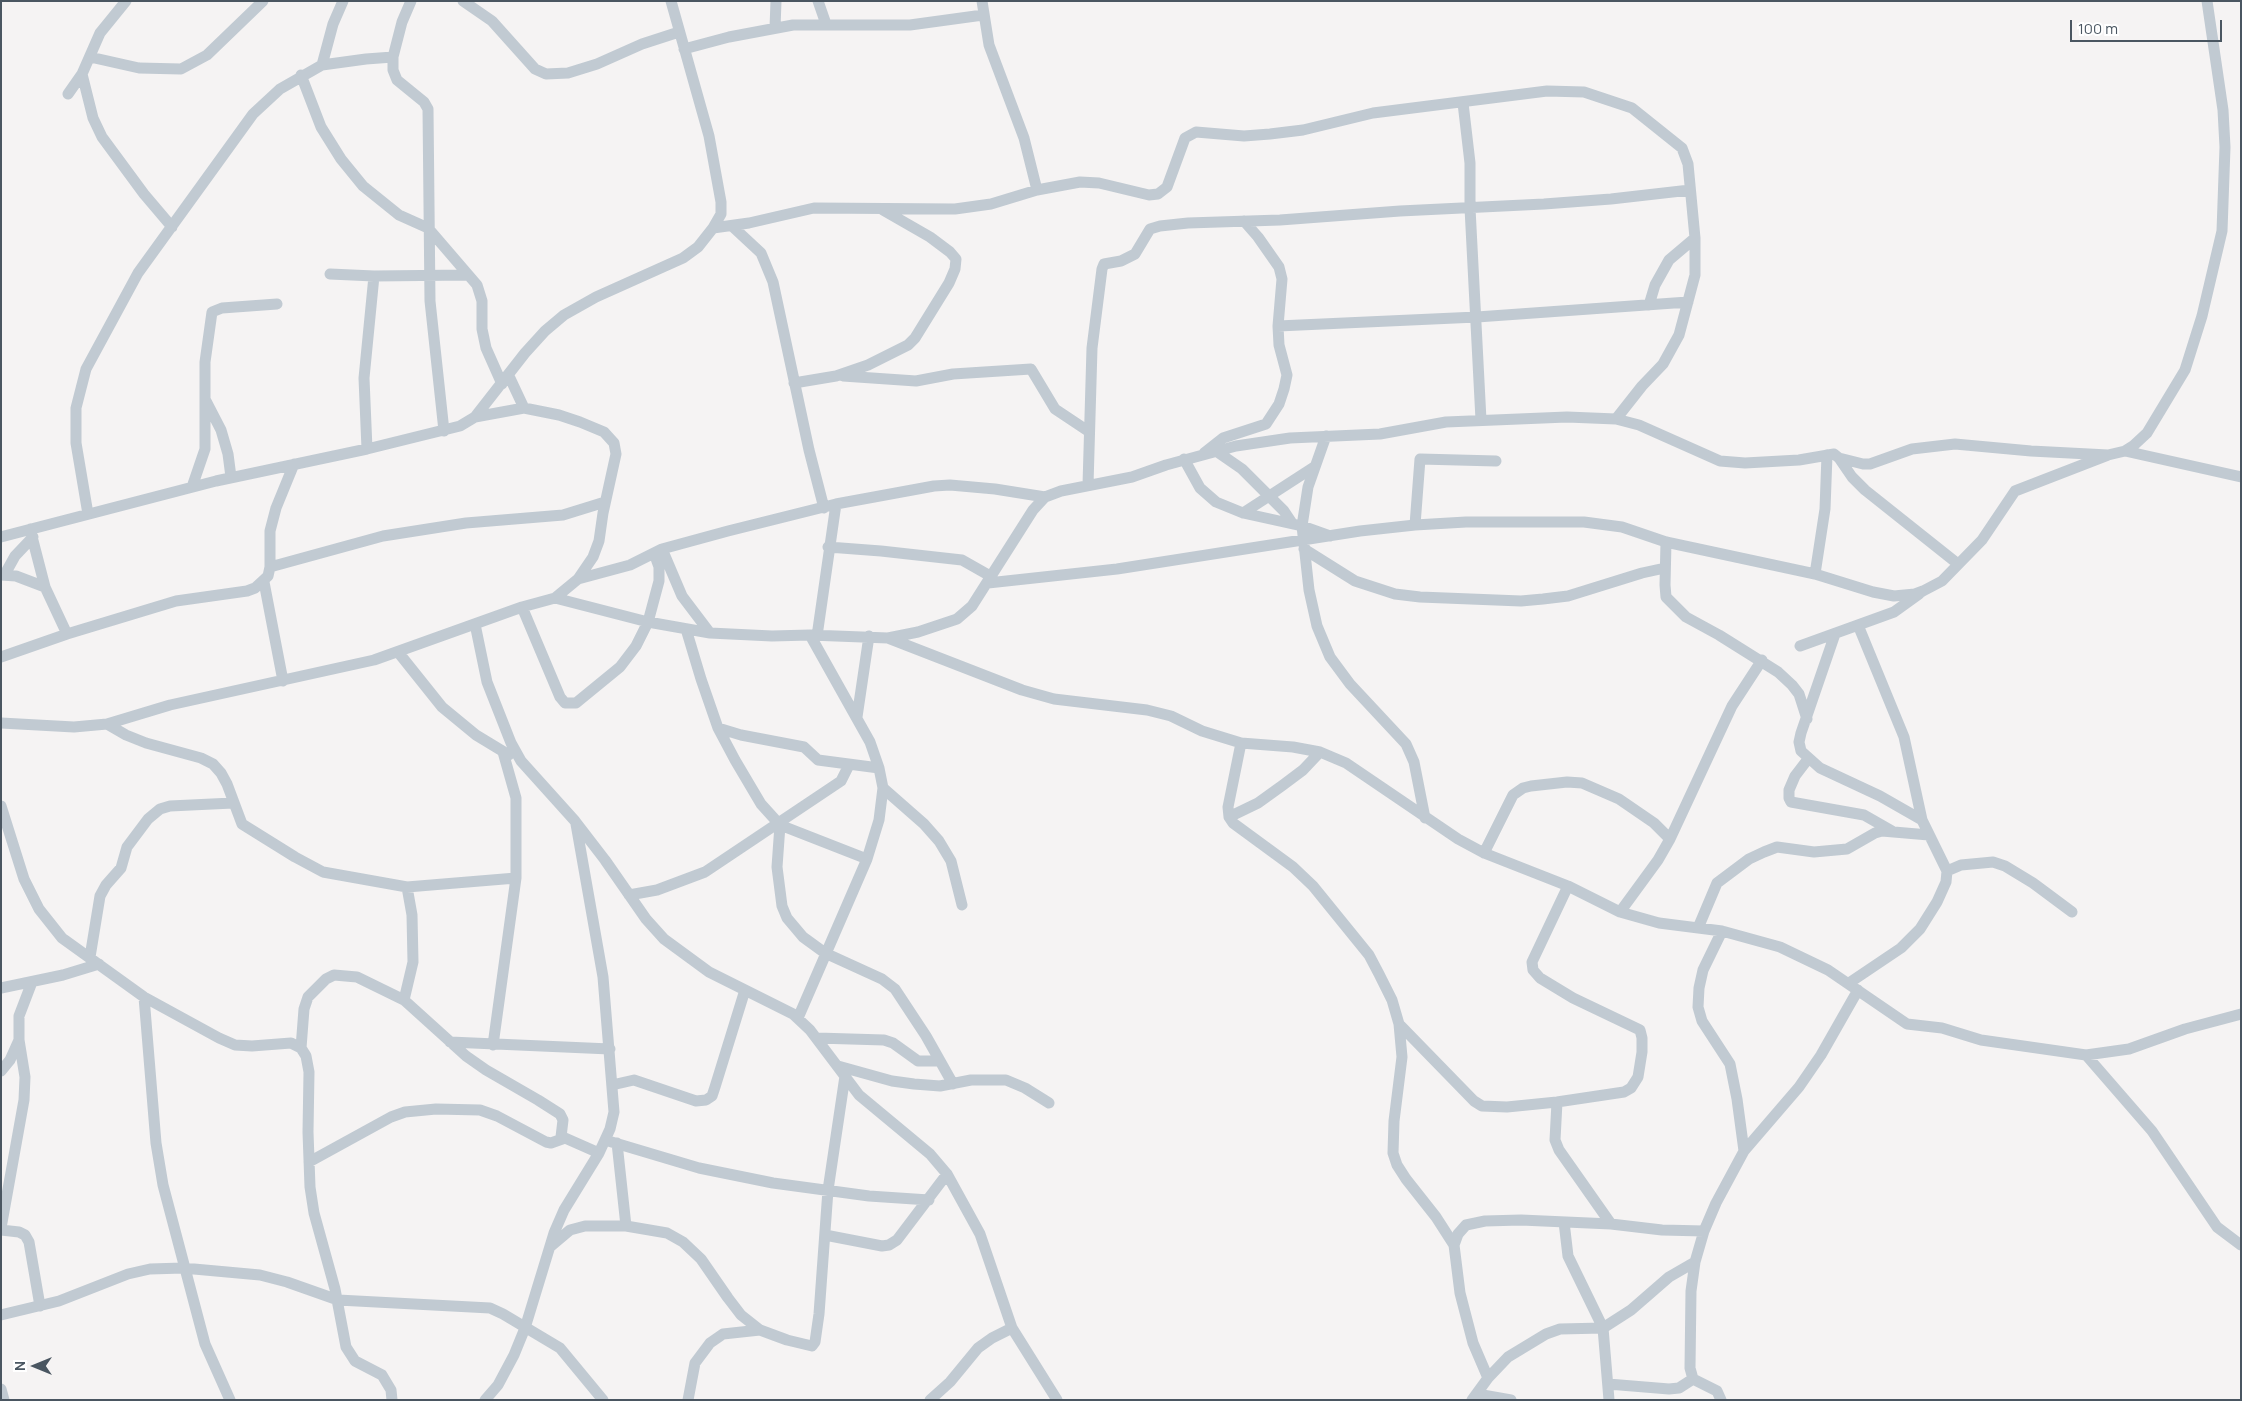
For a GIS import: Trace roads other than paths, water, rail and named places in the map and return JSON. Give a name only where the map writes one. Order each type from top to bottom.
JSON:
[{"type":"street","points":[[68,94],[82,74],[100,33],[126,1]]},
{"type":"street","points":[[90,56],[140,68],[181,69],[207,55],[263,1]]},
{"type":"street","points":[[322,65],[333,24],[343,1]]},
{"type":"street","points":[[411,1],[402,22],[393,57],[393,70],[397,80],[424,102],[428,109],[430,302],[444,431]]},
{"type":"street","points":[[463,1],[492,21],[535,69],[546,74],[563,74],[597,64],[642,44],[679,32]]},
{"type":"street","points":[[1,537],[31,533],[88,514],[231,477],[367,449],[460,426],[475,417],[525,353],[545,331],[564,315],[596,297],[683,258],[698,247],[713,228],[720,214],[720,192],[709,136],[672,1]]},
{"type":"street","points":[[775,28],[776,1]]},
{"type":"street","points":[[818,1],[826,24]]},
{"type":"street","points":[[982,1],[983,15],[997,68],[1024,138],[1037,190]]},
{"type":"street","points":[[2125,451],[2146,433],[2184,370],[2202,316],[2222,231],[2226,147],[2223,110],[2207,1]]},
{"type":"street","points":[[684,49],[729,37],[775,28],[826,24],[910,25],[983,15]]},
{"type":"street","points":[[88,514],[76,434],[76,408],[86,369],[138,273],[253,114],[280,89],[322,65],[342,61],[393,57]]},
{"type":"street","points":[[82,74],[93,118],[102,137],[144,194],[172,227]]},
{"type":"street","points":[[301,76],[321,127],[341,159],[363,186],[399,215],[428,228],[477,285],[482,301],[482,329],[486,348],[524,408]]},
{"type":"street","points":[[713,228],[732,226],[814,208],[955,209],[991,204],[1037,190],[1080,182],[1099,183],[1149,195],[1158,194],[1167,187],[1185,138],[1196,132],[1244,136],[1270,134],[1303,130],[1373,113],[1463,103],[1547,90],[1584,92],[1632,108],[1682,148],[1688,164],[1695,238],[1695,275],[1679,335],[1671,351],[1616,420]]},
{"type":"street","points":[[1463,103],[1470,163],[1470,208],[1481,420]]},
{"type":"street","points":[[1088,485],[1088,431],[1092,348],[1104,264],[1129,258],[1135,254],[1150,230],[1160,226],[1611,199],[1690,190]]},
{"type":"street","points":[[794,383],[836,376],[868,365],[908,345],[915,338],[941,296],[955,269],[956,259],[950,252],[930,237],[880,208]]},
{"type":"street","points":[[1202,454],[1223,438],[1266,424],[1272,418],[1279,404],[1287,375],[1279,345],[1278,326],[1282,279],[1279,267],[1268,249],[1244,221]]},
{"type":"street","points":[[732,226],[761,253],[773,282],[794,383],[824,508]]},
{"type":"street","points":[[1649,305],[1655,285],[1669,260],[1695,238]]},
{"type":"street","points":[[330,274],[374,276],[468,275]]},
{"type":"street","points":[[367,449],[364,378],[374,276]]},
{"type":"street","points":[[1278,326],[1477,317],[1688,302]]},
{"type":"street","points":[[192,487],[205,449],[205,362],[212,312],[222,308],[277,304]]},
{"type":"street","points":[[836,376],[916,381],[953,374],[1031,369],[1055,409],[1088,431]]},
{"type":"street","points":[[205,400],[221,430],[228,454],[231,477]]},
{"type":"street","points":[[1,723],[74,727],[107,724],[170,706],[346,667],[398,652],[522,607],[555,598],[578,579],[594,557],[616,454],[614,443],[610,437],[580,422],[559,415],[524,408],[475,417]]},
{"type":"street","points":[[888,638],[918,632],[957,619],[972,606],[1033,510],[1045,497],[1061,491],[1132,477],[1202,454],[1290,438],[1380,434],[1446,422],[1567,417],[1616,420],[1639,425],[1720,460],[1770,463],[1833,457],[1870,464],[1912,448],[1955,444],[2031,451],[2108,455]]},
{"type":"street","points":[[1297,525],[1326,436]]},
{"type":"street","points":[[1216,451],[1242,469],[1297,525],[1304,545],[1309,590],[1317,626],[1330,657],[1350,684],[1406,744],[1414,762],[1425,818]]},
{"type":"street","points":[[828,547],[962,560],[990,580],[1117,569],[1304,545],[1332,537],[1415,525],[1466,522],[1584,522],[1622,528],[1666,542],[1815,574],[1873,592],[1894,596],[1915,594],[1942,581],[1982,540],[2015,492],[2108,455],[2125,451],[2241,477]]},
{"type":"street","points":[[1833,457],[1864,490],[1958,564]]},
{"type":"street","points":[[1815,574],[1833,457]]},
{"type":"street","points":[[1184,459],[1194,479],[1207,496],[1226,508],[1297,525],[1332,537]]},
{"type":"street","points":[[1415,525],[1420,459],[1496,460]]},
{"type":"street","points":[[282,681],[264,582],[270,567],[270,530],[276,508],[294,464]]},
{"type":"street","points":[[1243,513],[1314,468]]},
{"type":"street","points":[[578,579],[630,565],[658,551],[836,504],[950,485],[994,489],[1045,497]]},
{"type":"street","points":[[270,567],[382,536],[466,523],[563,515],[606,502]]},
{"type":"street","points":[[798,1018],[867,859],[879,820],[883,788],[879,768],[870,742],[813,635],[836,504]]},
{"type":"street","points":[[31,533],[3,574],[16,576],[45,588]]},
{"type":"street","points":[[31,533],[45,588],[67,634]]},
{"type":"street","points":[[1666,542],[1666,598],[1686,617],[1762,660],[1792,685],[1799,694],[1807,719]]},
{"type":"street","points":[[1304,545],[1355,581],[1395,594],[1420,597],[1544,599],[1568,596],[1642,573],[1665,568]]},
{"type":"street","points":[[522,607],[560,697],[565,703],[576,703],[620,667],[636,646],[648,622],[659,581],[658,551]]},
{"type":"street","points":[[658,551],[682,596],[710,633]]},
{"type":"street","points":[[1,657],[176,600],[247,590],[264,582]]},
{"type":"street","points":[[1800,646],[1894,612],[1922,591]]},
{"type":"street","points":[[555,598],[648,622],[710,633],[888,638],[1022,690],[1054,699],[1147,710],[1171,716],[1202,731],[1241,743],[1293,747],[1320,752],[1346,763],[1425,818],[1458,839],[1484,852],[1568,886],[1620,912],[1659,922],[1722,931],[1788,950],[1828,970],[1854,986],[1907,1024],[1942,1028],[1981,1040],[2086,1055],[2129,1050],[2184,1029],[2241,1014]]},
{"type":"street","points":[[475,624],[487,682],[521,762],[575,821],[606,860],[646,919],[664,939],[709,972],[785,1009],[798,1018],[817,1038],[859,1095],[930,1154],[947,1174],[980,1234],[1012,1328],[1057,1400]]},
{"type":"street","points":[[1720,1400],[1717,1391],[1693,1380],[1690,1374],[1691,1291],[1695,1262],[1704,1231],[1744,1151],[1798,1087],[1821,1055],[1854,986],[1901,948],[1920,929],[1937,902],[1946,882],[1947,871],[1922,820],[1904,737],[1858,625]]},
{"type":"street","points":[[686,629],[700,679],[718,728],[750,787],[779,824],[867,859]]},
{"type":"street","points":[[1835,634],[1799,742],[1801,751],[1808,759],[1833,775],[1854,783],[1922,820]]},
{"type":"street","points":[[857,718],[869,636]]},
{"type":"street","points":[[398,652],[442,707],[476,735],[521,762]]},
{"type":"street","points":[[1620,912],[1658,860],[1670,839],[1732,706],[1762,660]]},
{"type":"street","points":[[107,724],[126,735],[146,743],[200,758],[213,764],[222,773],[242,824],[323,872],[407,886],[516,878]]},
{"type":"street","points":[[718,728],[741,735],[804,747],[818,760],[879,768]]},
{"type":"street","points":[[1241,743],[1228,807],[1229,817],[1233,823],[1293,867],[1332,907],[1368,956],[1392,1000],[1399,1024],[1402,1057],[1392,1139],[1393,1153],[1397,1165],[1406,1179],[1436,1217],[1454,1245],[1465,1318],[1488,1378]]},
{"type":"street","points":[[493,1045],[516,878],[516,798],[503,752]]},
{"type":"street","points":[[1229,817],[1258,802],[1284,785],[1303,770],[1320,752]]},
{"type":"street","points":[[1808,759],[1789,790],[1791,802],[1864,815],[1893,831]]},
{"type":"street","points":[[629,896],[657,890],[705,872],[841,781],[849,765]]},
{"type":"street","points":[[1484,852],[1513,795],[1523,788],[1531,786],[1567,782],[1582,783],[1618,799],[1654,824],[1670,839]]},
{"type":"street","points":[[883,788],[924,824],[938,841],[951,861],[962,905]]},
{"type":"street","points":[[94,961],[100,896],[106,885],[121,868],[127,847],[148,819],[160,809],[170,806],[233,802]]},
{"type":"street","points":[[1,806],[24,879],[40,909],[62,938],[144,997],[235,1045],[290,1043],[301,1048]]},
{"type":"street","points":[[486,1400],[498,1385],[514,1355],[525,1328],[549,1248],[564,1210],[599,1153],[614,1112],[603,977],[575,821]]},
{"type":"street","points":[[779,824],[777,867],[782,906],[794,928],[825,953],[882,979],[895,989],[953,1084]]},
{"type":"street","points":[[1698,928],[1716,883],[1749,859],[1777,847],[1814,852],[1847,849],[1875,833],[1893,831],[1929,835]]},
{"type":"street","points":[[1947,871],[1961,865],[1993,862],[2005,866],[2033,883],[2072,912]]},
{"type":"street","points":[[404,1000],[410,978],[414,939],[407,886]]},
{"type":"street","points":[[1399,1024],[1467,1095],[1482,1106],[1507,1107],[1558,1102],[1624,1092],[1631,1088],[1638,1077],[1642,1052],[1640,1030],[1573,998],[1540,978],[1533,970],[1532,962],[1568,886]]},
{"type":"street","points":[[1722,931],[1703,970],[1699,988],[1698,1007],[1702,1021],[1730,1064],[1744,1151]]},
{"type":"street","points":[[1,988],[32,982],[94,961]]},
{"type":"street","points":[[392,1400],[391,1390],[382,1375],[355,1361],[350,1355],[338,1300],[314,1214],[309,1162],[309,1072],[301,1048],[305,1003],[308,997],[326,979],[334,975],[357,977],[404,1000],[450,1042],[486,1070],[560,1114],[563,1120],[561,1137]]},
{"type":"street","points":[[32,982],[19,1016],[19,1040],[25,1077],[24,1100],[1,1229],[19,1232],[25,1235],[29,1242],[40,1306]]},
{"type":"street","points":[[612,1085],[634,1080],[696,1101],[706,1100],[712,1096],[745,990]]},
{"type":"street","points":[[144,997],[156,1144],[163,1185],[183,1268],[205,1344],[230,1400]]},
{"type":"street","points":[[817,1038],[884,1040],[893,1043],[918,1061],[940,1061]]},
{"type":"street","points":[[1,1072],[10,1060],[19,1040]]},
{"type":"street","points":[[450,1042],[610,1049]]},
{"type":"street","points":[[2086,1055],[2152,1131],[2217,1227],[2241,1245]]},
{"type":"street","points":[[838,1066],[892,1081],[940,1086],[970,1080],[1006,1080],[1025,1088],[1049,1103]]},
{"type":"street","points":[[549,1248],[570,1230],[585,1226],[626,1226],[667,1233],[683,1242],[701,1259],[742,1315],[760,1330],[803,1345],[813,1344],[819,1314],[828,1190],[845,1076]]},
{"type":"street","points":[[1558,1102],[1555,1140],[1559,1150],[1611,1224]]},
{"type":"street","points":[[309,1162],[380,1121],[405,1112],[420,1110],[480,1110],[496,1116],[546,1142],[551,1143],[561,1137]]},
{"type":"street","points":[[561,1137],[599,1153]]},
{"type":"street","points":[[605,1140],[699,1168],[737,1176],[868,1196],[929,1200]]},
{"type":"street","points":[[617,1143],[626,1226]]},
{"type":"street","points":[[824,1235],[882,1246],[890,1244],[897,1240],[947,1174]]},
{"type":"street","points":[[1454,1245],[1458,1234],[1466,1225],[1485,1221],[1611,1224],[1662,1230],[1704,1231]]},
{"type":"street","points":[[1564,1222],[1568,1256],[1603,1328],[1609,1400]]},
{"type":"street","points":[[1511,1400],[1475,1397],[1488,1378],[1508,1357],[1546,1334],[1560,1329],[1603,1328],[1631,1310],[1670,1277],[1695,1262]]},
{"type":"street","points":[[1,1315],[40,1306],[87,1291],[128,1274],[150,1269],[183,1268],[260,1275],[287,1282],[338,1300],[490,1308],[504,1314],[560,1348],[603,1400]]},
{"type":"street","points":[[930,1399],[950,1382],[978,1348],[992,1338],[1012,1328]]},
{"type":"street","points":[[688,1400],[695,1363],[710,1343],[722,1334],[760,1330]]},
{"type":"street","points":[[1608,1384],[1669,1389],[1679,1388],[1693,1380]]},
{"type":"street","points":[[1,1389],[4,1400]]}]
